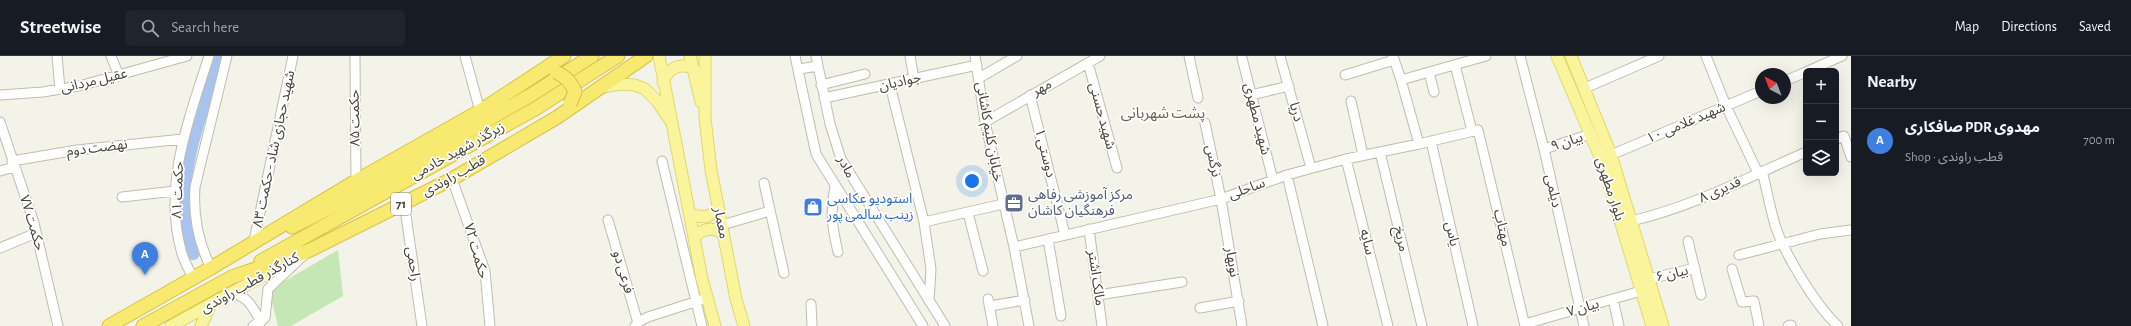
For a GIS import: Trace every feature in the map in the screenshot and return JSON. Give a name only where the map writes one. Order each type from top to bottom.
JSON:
[{"type":"highway","points":[[109,326],[211,268],[356,181],[480,111],[564,56]]},
{"type":"highway","name":"زیرگذر شهید خادمی","points":[[272,231],[296,226],[367,189],[532,95],[592,56]]},
{"type":"highway","name":"زیرگذر شهید خادمی","points":[[232,277],[535,109],[618,56]]},
{"type":"highway","name":"قطب راوندی","points":[[143,326],[232,277],[308,251],[452,179],[556,118],[646,56]]},
{"type":"highway","points":[[480,111],[499,106],[542,78],[556,72],[564,76],[572,84],[575,92],[570,104],[556,118]]},
{"type":"main road","name":"معمار","points":[[658,56],[702,279],[715,326]]},
{"type":"main road","name":"معمار","points":[[690,56],[705,118],[711,170],[736,299],[744,326]]},
{"type":"main road","name":"معمار","points":[[705,56],[705,118]]},
{"type":"main road","name":"بلوار مطهری","points":[[1557,56],[1603,164],[1652,326]]},
{"type":"main road","name":"بلوار مطهری","points":[[1570,56],[1611,155],[1663,326]]},
{"type":"main road","points":[[663,82],[667,73],[675,68],[683,66],[694,69]]},
{"type":"main road","name":"معمار","points":[[601,87],[620,84],[635,85],[645,89],[657,101],[672,123]]},
{"type":"main road","points":[[690,215],[706,217],[719,210]]},
{"type":"main road","points":[[694,238],[700,232],[708,229],[723,229]]},
{"type":"main road","name":"کنارگذر قطب راوندی","points":[[171,326],[308,251]]},
{"type":"main road","points":[[201,326],[211,304]]},
{"type":"main road","points":[[176,326],[179,324],[187,326]]},
{"type":"street","points":[[56,56],[60,89]]},
{"type":"street","points":[[111,56],[119,76]]},
{"type":"street","name":"عقیل مردانی","points":[[0,95],[60,89],[119,76],[187,56]]},
{"type":"street","name":"حکمت ۸۱","points":[[193,278],[180,246],[175,217],[176,166],[209,56]]},
{"type":"street","points":[[211,268],[202,251],[197,231],[194,207],[195,187],[227,56]]},
{"type":"street","name":"شهید حجازی شاد - حکمت ۸۳","points":[[254,241],[293,56]]},
{"type":"street","name":"حکمت ۸۵","points":[[355,56],[356,181]]},
{"type":"street","points":[[465,56],[480,111]]},
{"type":"street","name":"مادر","points":[[795,56],[800,69],[806,114],[816,154],[835,187],[923,326]]},
{"type":"street","name":"مادر","points":[[816,56],[824,98],[841,159],[945,326]]},
{"type":"street","points":[[910,56],[914,79]]},
{"type":"street","points":[[979,78],[1017,56]]},
{"type":"street","name":"مهر","points":[[985,122],[1100,56]]},
{"type":"street","points":[[1189,56],[1198,98]]},
{"type":"street","name":"دریا","points":[[1280,56],[1311,168]]},
{"type":"street","points":[[1401,80],[1486,56]]},
{"type":"street","name":"دیلمی","points":[[1520,56],[1544,149],[1584,326]]},
{"type":"street","points":[[1584,88],[1659,56]]},
{"type":"street","points":[[1706,56],[1726,106],[1760,172],[1777,229],[1783,243],[1811,292],[1838,326]]},
{"type":"street","points":[[1814,68],[1842,56]]},
{"type":"street","name":"شهید مطهری","points":[[1242,58],[1273,180]]},
{"type":"street","points":[[1345,75],[1393,58],[1401,80],[1419,144]]},
{"type":"street","name":"جوادیان","points":[[824,98],[890,85],[976,61]]},
{"type":"street","name":"خیابان کلیم کاشانی","points":[[976,61],[985,122],[1014,247],[1029,326]]},
{"type":"street","name":"شهید حسنی","points":[[1088,63],[1117,168]]},
{"type":"street","name":"مهتاب","points":[[1455,65],[1475,130],[1525,325]]},
{"type":"street","points":[[800,69],[818,66]]},
{"type":"street","points":[[1429,72],[1434,92]]},
{"type":"street","points":[[1791,78],[1803,73]]},
{"type":"street","points":[[822,85],[865,74]]},
{"type":"street","points":[[890,85],[924,222],[931,269],[929,301]]},
{"type":"street","points":[[1251,95],[1289,86]]},
{"type":"street","name":"شهید غلامی ۱۰","points":[[1611,155],[1755,94]]},
{"type":"street","name":"دوستی ۱","points":[[1030,95],[1065,235]]},
{"type":"street","points":[[1351,101],[1363,155]]},
{"type":"street","name":"نرگس","points":[[1205,123],[1221,199]]},
{"type":"street","name":"حکمت ۷۷","points":[[0,125],[36,233],[58,326]]},
{"type":"street","name":"ساحلی","points":[[1014,247],[1221,199],[1287,175],[1346,158],[1419,144],[1475,130]]},
{"type":"street","name":"بیان ۹","points":[[1544,149],[1591,134]]},
{"type":"street","points":[[1839,138],[1844,136],[1851,157]]},
{"type":"street","name":"نهضت دوم","points":[[0,171],[13,164],[92,148],[183,139]]},
{"type":"street","name":"یاس","points":[[1431,141],[1473,326]]},
{"type":"street","name":"مریخ","points":[[1380,152],[1422,326]]},
{"type":"street","name":"قدیری ۸","points":[[1631,221],[1659,215],[1689,204],[1803,153]]},
{"type":"street","name":"سایه","points":[[1346,158],[1388,326]]},
{"type":"street","points":[[662,161],[694,302],[702,326]]},
{"type":"street","points":[[1287,175],[1323,326]]},
{"type":"street","name":"حکمت ۷۲","points":[[452,179],[484,270],[490,326]]},
{"type":"street","points":[[764,183],[784,273]]},
{"type":"street","points":[[835,187],[831,214],[832,228],[838,252]]},
{"type":"street","points":[[122,197],[175,191]]},
{"type":"street","name":"نوبهار","points":[[1221,199],[1242,326]]},
{"type":"street","name":"راحمی","points":[[404,202],[422,326]]},
{"type":"street","points":[[924,222],[1003,204]]},
{"type":"street","points":[[723,229],[770,211]]},
{"type":"street","points":[[968,213],[983,271]]},
{"type":"street","name":"فرعی دو","points":[[608,220],[637,324]]},
{"type":"street","name":"مالک اشتر","points":[[1089,229],[1102,326]]},
{"type":"street","points":[[1738,255],[1820,234],[1851,230]]},
{"type":"street","points":[[0,248],[36,233]]},
{"type":"street","points":[[1048,239],[1061,316]]},
{"type":"street","points":[[1688,241],[1701,295]]},
{"type":"street","points":[[232,293],[241,295],[246,299],[257,324],[267,313],[266,295],[268,289],[308,251]]},
{"type":"street","name":"بیان ۶","points":[[1649,279],[1695,268]]},
{"type":"street","points":[[1732,269],[1742,302],[1754,301],[1759,326]]},
{"type":"street","points":[[1098,295],[1182,282]]},
{"type":"street","name":"بیان ۷","points":[[1525,325],[1642,291]]},
{"type":"street","points":[[637,324],[649,322],[694,302],[707,298]]},
{"type":"street","points":[[1613,299],[1619,326]]},
{"type":"street","points":[[994,326],[989,302],[1025,300]]},
{"type":"street","points":[[1200,308],[1239,301]]},
{"type":"street","points":[[811,304],[812,326]]},
{"type":"green space","points":[[338,250],[343,296],[291,326],[278,326],[269,290]]},
{"type":"waterway","points":[[193,253],[183,210],[185,178],[192,142],[219,56]]},
{"type":"place","name":"مرکز آموزشی رفاهی فرهنگیان کاشان","points":[[1014,203]]},
{"type":"place","name":"استودیو عکاسی زینب سالمی پور","points":[[813,207]]},
{"type":"place","name":"صافکاری PDR مهدوی","points":[[145,275]]},
{"type":"district","name":"پشت شهربانی","points":[[1163,113]]}]
